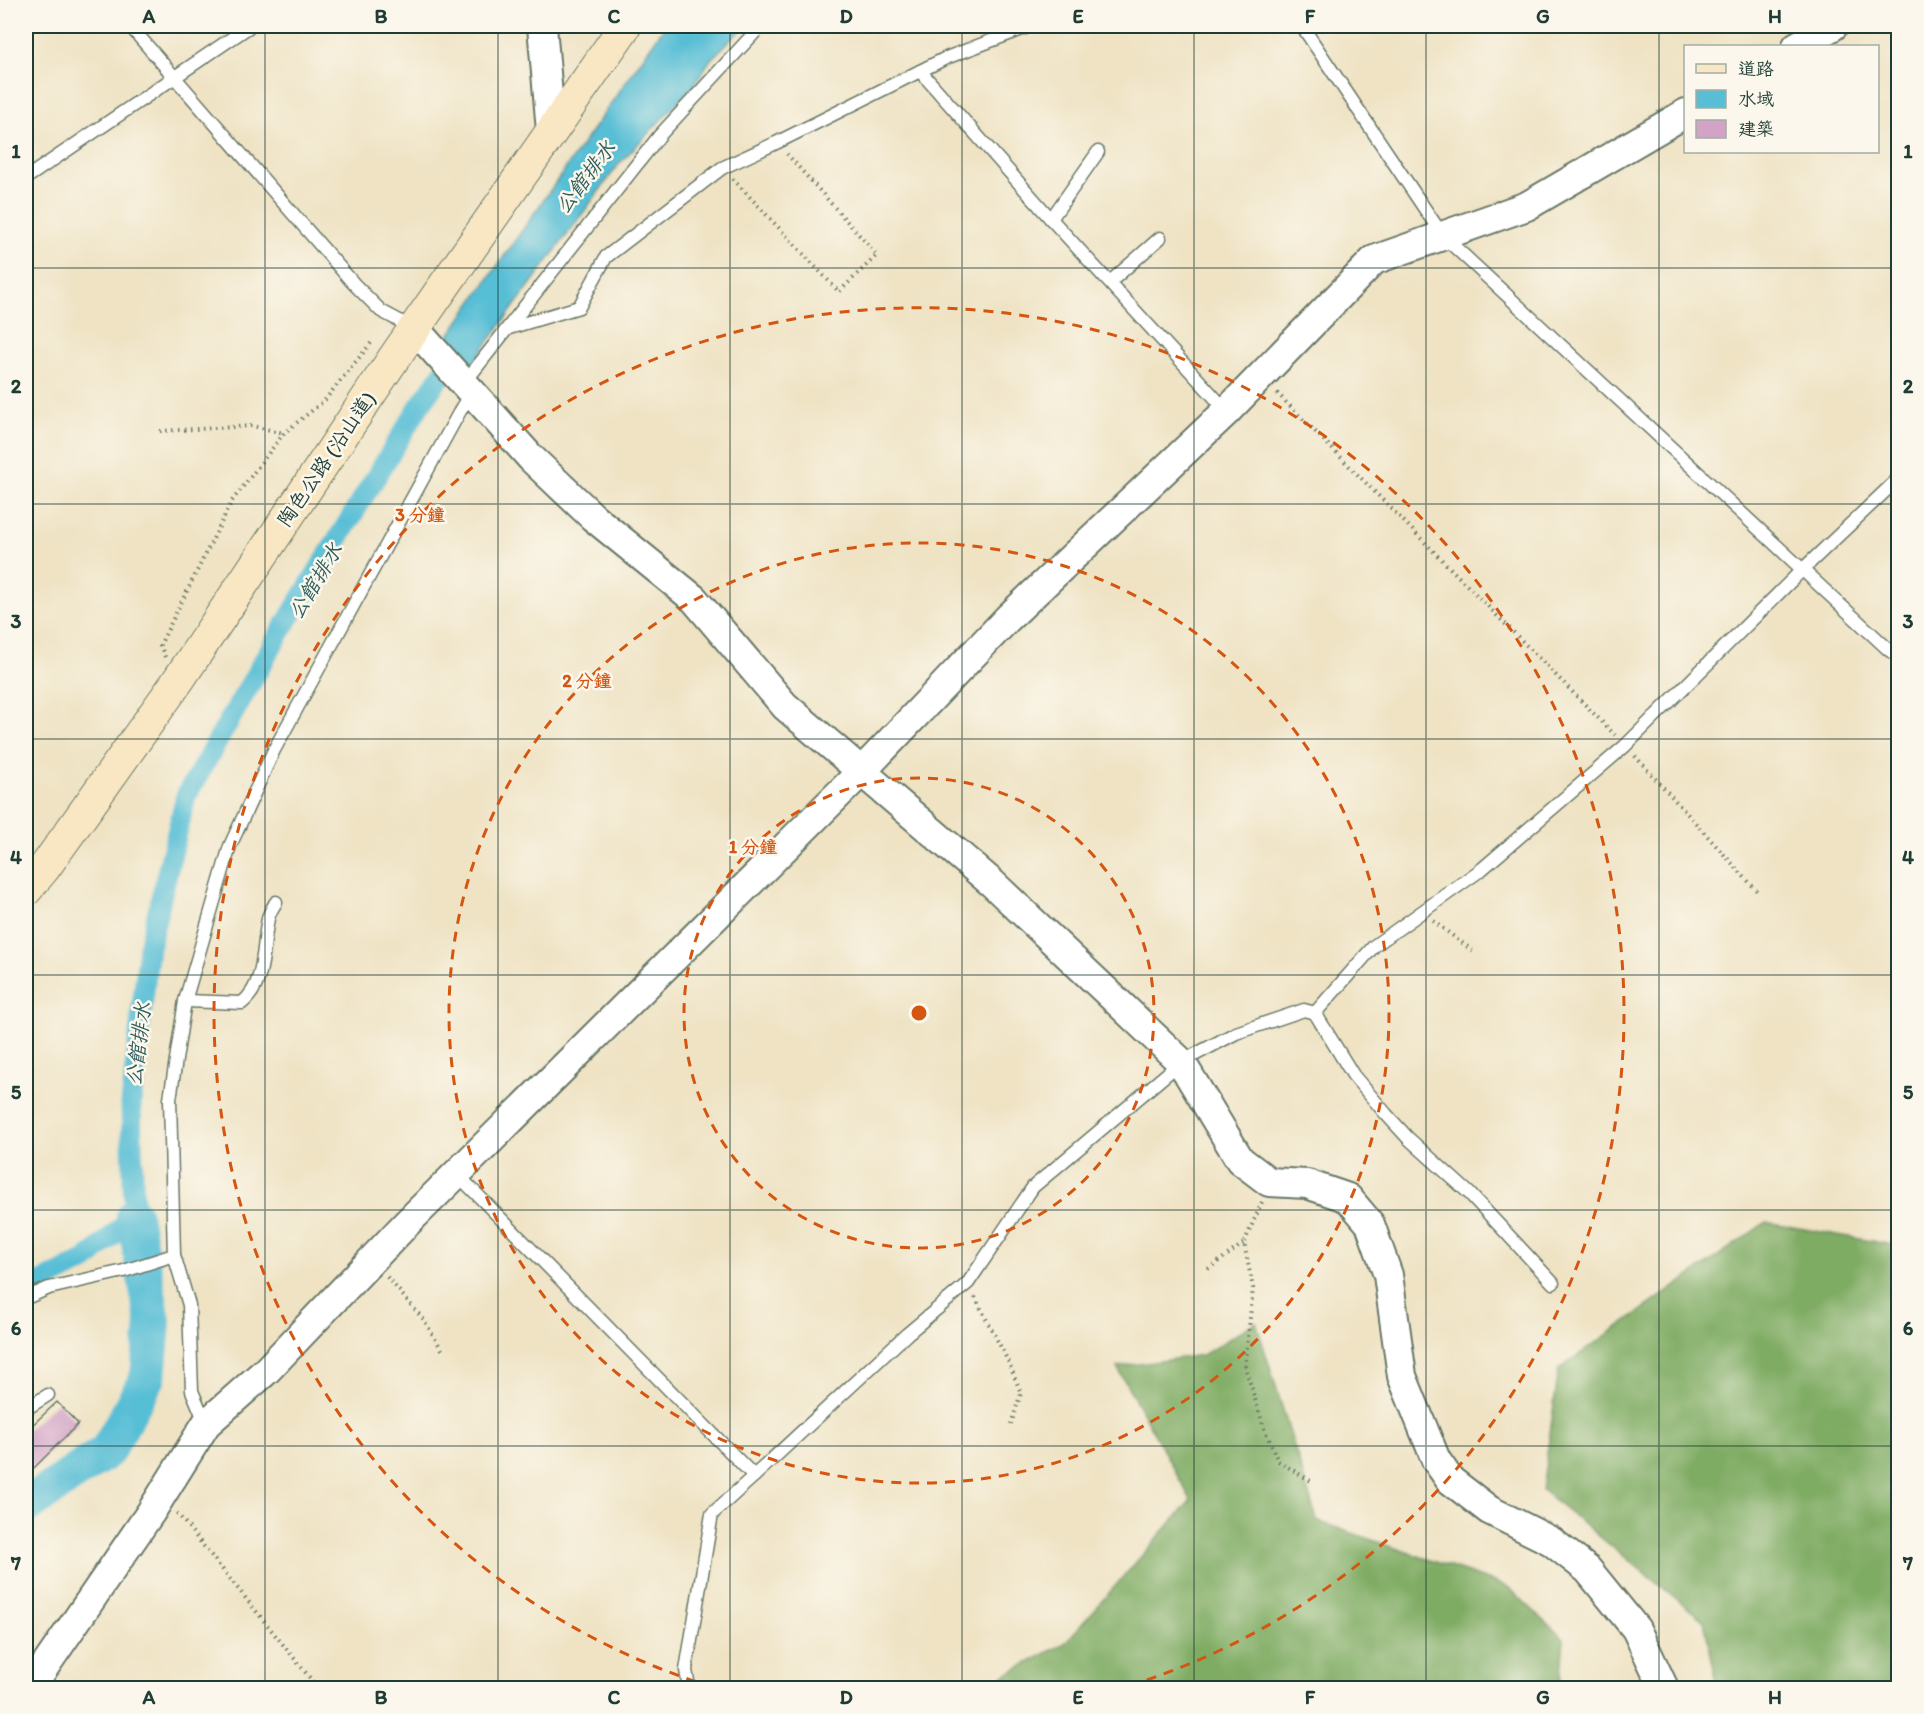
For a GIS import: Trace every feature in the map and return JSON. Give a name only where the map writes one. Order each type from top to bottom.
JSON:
[{"type":"main road","name":"陶色公路 (沿山道)","points":[[26,891],[424,339],[551,131],[625,26]]},
{"type":"street","points":[[542,26],[551,131]]},
{"type":"street","points":[[1799,45],[1833,26]]},
{"type":"street","points":[[30,1689],[152,1512],[206,1424],[267,1370],[371,1259],[862,771],[1008,618],[1227,411],[1374,260],[1527,206],[1684,113]]},
{"type":"street","points":[[424,339],[531,458],[593,517],[694,599],[785,706],[992,883],[1181,1062],[1240,1160],[1269,1182],[1306,1184],[1348,1198],[1370,1224],[1388,1275],[1402,1376],[1436,1460],[1450,1480],[1489,1510],[1551,1542],[1588,1570],[1636,1629],[1664,1689]]},
{"type":"lane","points":[[130,26],[354,284],[381,311],[424,339]]},
{"type":"lane","points":[[26,178],[250,26]]},
{"type":"lane","points":[[206,1424],[192,1391],[189,1305],[174,1255],[170,1099],[185,1001],[230,846],[274,750],[423,474],[471,391],[469,377],[660,135],[758,29],[764,26]]},
{"type":"lane","points":[[508,328],[579,307],[606,257],[722,168],[946,58],[1030,26]]},
{"type":"lane","points":[[1302,26],[1443,236],[1801,570],[1889,650],[1899,655]]},
{"type":"lane","points":[[920,71],[1051,219],[1227,411]]},
{"type":"lane","points":[[1051,219],[1098,152]]},
{"type":"lane","points":[[1110,282],[1160,238]]},
{"type":"lane","points":[[1315,1013],[1374,946],[1482,869],[1625,746],[1801,570],[1899,479]]},
{"type":"lane","points":[[185,1001],[242,1003],[251,996],[265,953],[268,917],[276,902]]},
{"type":"lane","points":[[689,1689],[686,1670],[712,1514],[906,1334],[968,1283],[1033,1187],[1181,1062],[1236,1033],[1304,1010],[1315,1013],[1353,1075],[1386,1114],[1437,1166],[1469,1193],[1553,1283]]},
{"type":"lane","points":[[456,1173],[754,1476]]},
{"type":"lane","points":[[26,1298],[49,1288],[124,1271],[174,1255]]},
{"type":"lane","points":[[26,1409],[48,1395]]},
{"type":"path","points":[[722,168],[840,292],[877,255],[776,143]]},
{"type":"path","points":[[177,682],[160,645],[232,501],[284,433],[324,401],[372,342]]},
{"type":"path","points":[[1260,376],[1625,746],[1757,891]]},
{"type":"path","points":[[160,431],[252,426],[284,433]]},
{"type":"path","points":[[1421,913],[1473,951]]},
{"type":"path","points":[[1208,1269],[1244,1243],[1269,1182]]},
{"type":"path","points":[[1244,1243],[1253,1288],[1245,1367],[1264,1428],[1278,1461],[1314,1483]]},
{"type":"path","points":[[371,1259],[424,1320],[444,1353]]},
{"type":"path","points":[[968,1283],[1008,1361],[1021,1393],[1011,1425]]},
{"type":"path","points":[[162,1493],[318,1689]]},
{"type":"green space","points":[[1766,1222],[1898,1246],[1898,1688],[1718,1688],[1704,1621],[1542,1490],[1559,1369]]},
{"type":"green space","points":[[1256,1322],[1317,1521],[1508,1587],[1564,1639],[1560,1688],[981,1688],[1065,1643],[1191,1500],[1117,1367],[1203,1355]]},
{"type":"water","points":[[665,26],[745,26],[711,59],[694,85],[619,164],[469,368],[445,341]]},
{"type":"building","points":[[57,1402],[78,1424],[34,1468],[26,1459],[26,1431]]},
{"type":"waterway","name":"公館排水","points":[[26,1287],[44,1281],[86,1260],[134,1216],[131,1104],[149,947],[186,796],[272,646],[420,405],[455,356]]},
{"type":"waterway","points":[[26,1506],[107,1451],[148,1377],[153,1322],[134,1216]]}]
